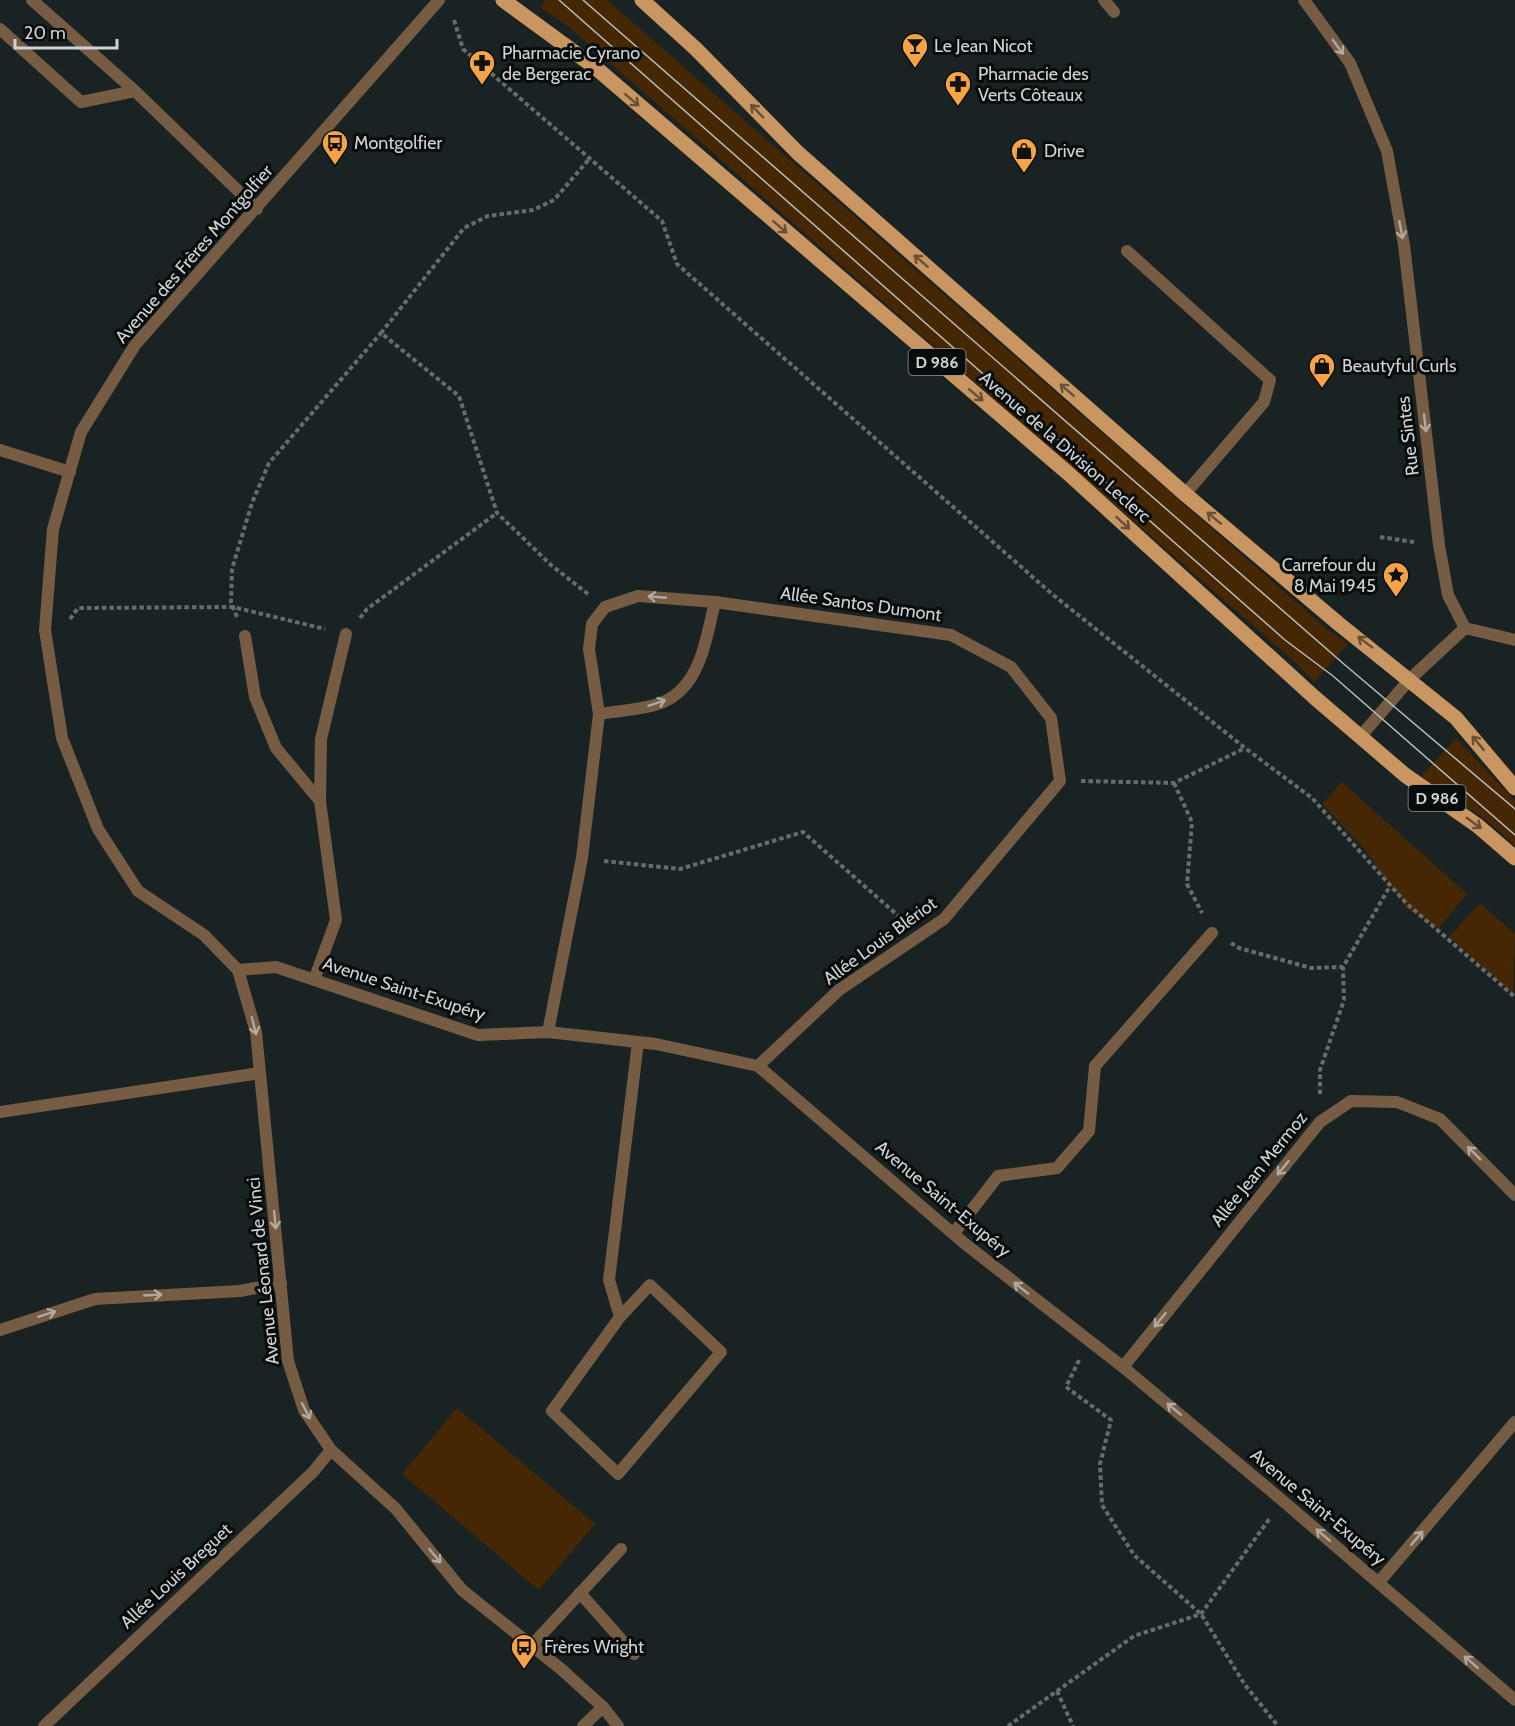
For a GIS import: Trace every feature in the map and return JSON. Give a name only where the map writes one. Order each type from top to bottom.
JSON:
[{"type":"main road","name":"Avenue de la Division Leclerc","points":[[503,0],[596,68],[1060,466],[1405,776],[1478,826],[1515,858]]},
{"type":"main road","points":[[642,0],[696,49],[798,153],[1185,494],[1339,624],[1456,718],[1515,788]]},
{"type":"street","points":[[32,0],[135,91],[257,209]]},
{"type":"street","name":"Avenue des Frères Montgolfier","points":[[238,970],[204,935],[138,891],[98,829],[62,738],[45,630],[53,529],[81,432],[135,345],[257,209],[438,0]]},
{"type":"street","points":[[1104,0],[1114,12]]},
{"type":"street","name":"Rue Sintes","points":[[1304,0],[1350,63],[1387,151],[1404,245],[1439,545],[1448,595],[1465,628]]},
{"type":"street","points":[[0,28],[81,102],[135,91]]},
{"type":"street","points":[[1127,251],[1270,380],[1264,402],[1185,494]]},
{"type":"street","points":[[0,450],[70,472]]},
{"type":"street","name":"Allée Santos Dumont","points":[[605,607],[638,596],[715,602],[951,635],[1011,667],[1051,718],[1060,781]]},
{"type":"street","points":[[599,714],[656,705],[681,692],[697,668],[715,602]]},
{"type":"street","points":[[549,1032],[582,858],[599,714],[589,649],[592,624],[605,607]]},
{"type":"street","points":[[1360,737],[1410,679],[1465,628],[1515,639]]},
{"type":"street","points":[[314,980],[336,920],[320,801],[321,739],[346,634]]},
{"type":"street","points":[[245,636],[255,697],[276,748],[320,801]]},
{"type":"street","name":"Allée Louis Blériot","points":[[758,1066],[839,990],[944,919],[1060,781]]},
{"type":"street","points":[[954,1233],[998,1176],[1057,1168],[1089,1131],[1095,1066],[1212,933]]},
{"type":"street","name":"Avenue Saint-Exupéry","points":[[238,970],[276,967],[477,1035],[549,1032],[638,1042],[758,1066],[954,1233],[1123,1366],[1515,1700]]},
{"type":"street","name":"Avenue Léonard de Vinci","points":[[238,970],[256,1032],[288,1361],[304,1410],[331,1450],[396,1509],[462,1590],[532,1645],[603,1707],[618,1726]]},
{"type":"street","points":[[620,1317],[609,1280],[638,1042]]},
{"type":"street","points":[[0,1112],[260,1073]]},
{"type":"street","name":"Allée Jean Mermoz","points":[[1123,1366],[1320,1122],[1351,1101],[1397,1102],[1440,1119],[1515,1195]]},
{"type":"street","points":[[0,1330],[95,1299],[240,1291],[281,1283]]},
{"type":"street","points":[[650,1285],[721,1352],[618,1474],[552,1411],[620,1317],[650,1285]]},
{"type":"street","points":[[1379,1582],[1515,1422]]},
{"type":"street","name":"Allée Louis Breguet","points":[[44,1726],[313,1472],[331,1450]]},
{"type":"street","points":[[532,1645],[621,1549]]},
{"type":"street","points":[[580,1593],[634,1654]]},
{"type":"street","points":[[583,1726],[603,1707]]},
{"type":"path","points":[[453,19],[463,49],[662,221],[677,264],[1052,594],[1245,748],[1318,803],[1406,903],[1515,997]]},
{"type":"path","points":[[245,636],[232,607],[232,569],[252,502],[269,463],[381,333],[464,228],[488,216],[533,210],[554,200],[590,158]]},
{"type":"path","points":[[381,333],[459,396],[497,513],[551,565],[605,607]]},
{"type":"path","points":[[45,630],[63,630],[78,608],[232,607],[346,634],[367,609],[497,513]]},
{"type":"path","points":[[1380,537],[1439,545]]},
{"type":"path","points":[[1060,781],[1174,783],[1245,748]]},
{"type":"path","points":[[1174,783],[1192,822],[1187,884],[1212,933],[1239,948],[1311,968],[1344,967]]},
{"type":"path","points":[[582,858],[680,868],[803,832],[921,936]]},
{"type":"path","points":[[1320,1122],[1320,1070],[1344,1000],[1344,967],[1390,886]]},
{"type":"path","points":[[1088,1340],[1066,1387],[1111,1420],[1100,1464],[1101,1505],[1134,1555],[1201,1614],[1245,1685],[1278,1726]]},
{"type":"path","points":[[1008,1726],[1134,1636],[1201,1614],[1252,1540],[1283,1501]]},
{"type":"path","points":[[1057,1691],[1073,1726]]},
{"type":"shaded area","points":[[546,0],[607,0],[1328,630],[1348,644],[1314,682],[1296,663],[569,27],[540,7]]},
{"type":"shaded area","points":[[1456,738],[1515,801],[1515,846],[1485,819],[1420,778]]},
{"type":"shaded area","points":[[1342,782],[1467,894],[1438,929],[1407,908],[1363,847],[1322,804]]},
{"type":"shaded area","points":[[1480,903],[1515,934],[1513,994],[1449,937]]},
{"type":"shaded area","points":[[457,1408],[595,1524],[539,1590],[402,1474]]},
{"type":"tram line","points":[[559,0],[1285,640],[1333,676],[1515,835]]},
{"type":"tram line","points":[[583,0],[1345,665],[1515,809]]},
{"type":"place","name":"Le Jean Nicot","points":[[915,69]]},
{"type":"place","name":"Pharmacie Cyrano de Bergerac","points":[[482,86]]},
{"type":"place","name":"Pharmacie des Verts Côteaux","points":[[958,107]]},
{"type":"place","name":"Montgolfier","points":[[335,166]]},
{"type":"place","name":"Drive","points":[[1024,174]]},
{"type":"place","name":"Beautyful Curls","points":[[1322,389]]},
{"type":"place","name":"Carrefour du 8 Mai 1945","points":[[1396,598]]},
{"type":"place","name":"Frères Wright","points":[[524,1670]]}]
